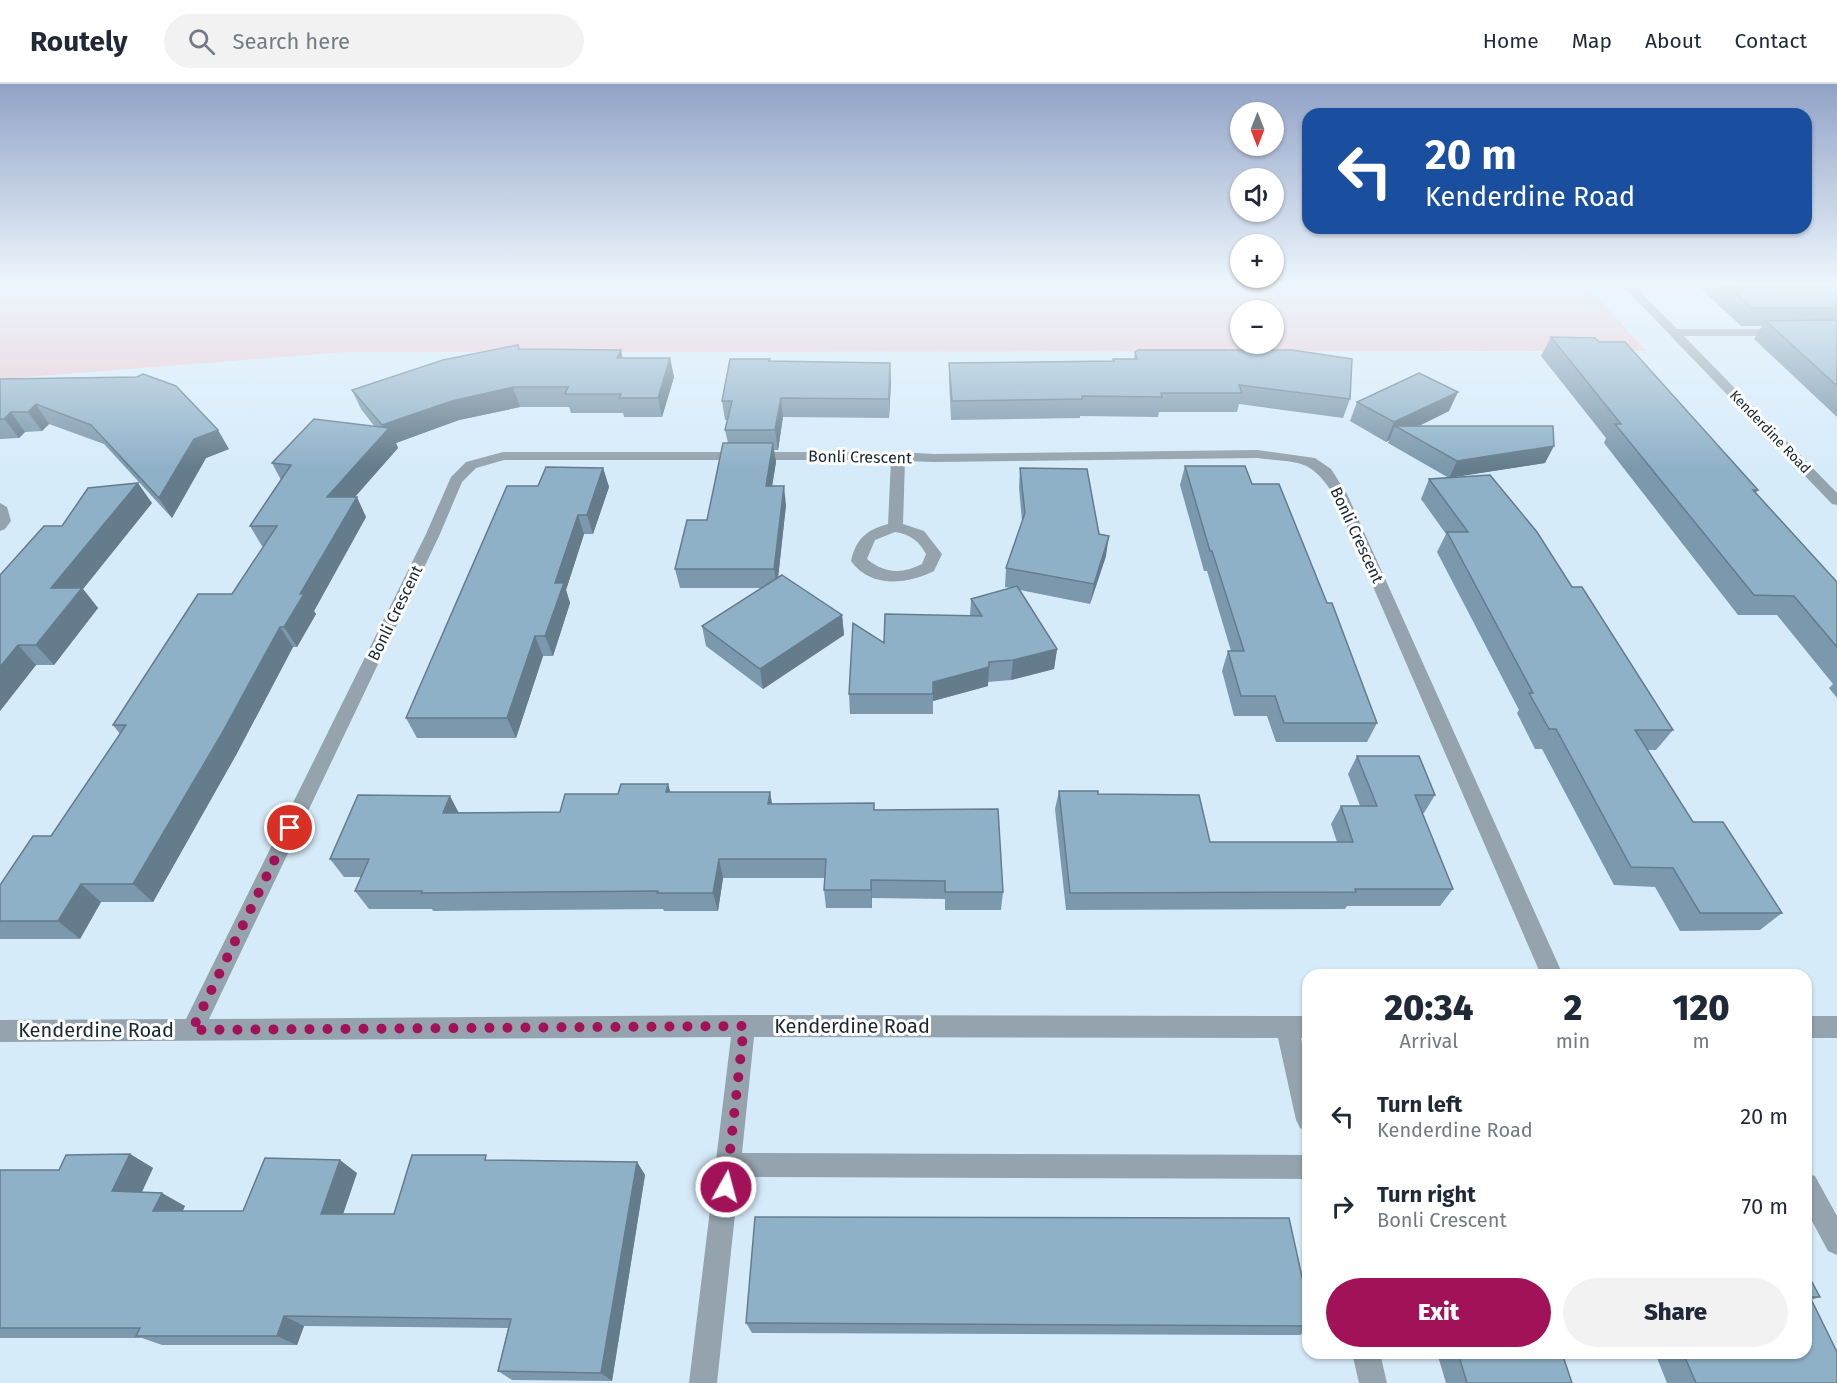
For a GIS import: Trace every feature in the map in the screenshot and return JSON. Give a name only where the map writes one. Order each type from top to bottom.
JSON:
[{"type":"street","name":"Kenderdine Road","points":[[1686,346],[1837,501]]},
{"type":"street","name":"Bonli Crescent","points":[[192,1030],[433,534],[456,480],[471,465],[503,456],[898,456],[934,458],[1257,454],[1310,461],[1326,472],[1340,494],[1549,969]]},
{"type":"street","points":[[895,527],[898,456]]},
{"type":"street","points":[[0,507],[4,521],[0,526]]},
{"type":"street","points":[[895,527],[913,530],[927,540],[934,554],[929,567],[916,574],[896,578],[872,573],[859,561],[862,544],[876,531],[895,527]]},
{"type":"street","name":"Kenderdine Road","points":[[0,1031],[744,1026],[1298,1027]]},
{"type":"street","points":[[703,1383],[744,1026]]},
{"type":"street","points":[[1298,1027],[1302,1064]]},
{"type":"street","points":[[1812,1027],[1837,1027]]},
{"type":"street","points":[[728,1165],[1302,1167]]},
{"type":"street","points":[[1812,1196],[1837,1242]]},
{"type":"street","points":[[1367,1359],[1373,1383]]},
{"type":"shaded area","points":[[0,346],[1230,346],[1230,351],[346,352],[0,379]]},
{"type":"shaded area","points":[[1284,346],[1641,346],[1646,351],[1284,351]]},
{"type":"building","points":[[515,346],[518,346],[519,349],[621,350],[617,358],[670,358],[658,398],[619,398],[621,394],[565,394],[568,387],[513,387],[452,401],[382,425],[352,390],[443,360]]},
{"type":"building","points":[[1558,346],[1628,346],[1758,490],[1753,490],[1837,582],[1837,647],[1794,596],[1754,595],[1615,424],[1621,424]]},
{"type":"building","points":[[1793,346],[1837,346],[1837,386]]},
{"type":"building","points":[[1138,350],[1230,350],[1230,354],[1284,354],[1284,350],[1292,350],[1352,359],[1350,399],[1239,385],[1242,393],[1161,393],[1162,397],[1082,396],[1082,399],[952,401],[949,363],[1114,361],[1113,359],[1137,359],[1135,352]]},
{"type":"building","points":[[730,359],[890,363],[889,399],[781,398],[775,430],[725,430],[732,401],[722,401]]},
{"type":"building","points":[[1419,373],[1458,392],[1394,422],[1357,402]]},
{"type":"building","points":[[143,374],[176,386],[218,430],[194,439],[159,498],[91,425],[36,404],[28,412],[11,412],[4,419],[0,419],[0,379],[137,377]]},
{"type":"building","points":[[314,419],[389,428],[327,497],[357,497],[300,594],[304,594],[284,627],[280,627],[221,735],[133,884],[81,884],[58,921],[0,921],[0,885],[33,836],[51,836],[126,725],[113,725],[198,594],[232,594],[277,526],[250,526],[291,465],[272,463]]},
{"type":"building","points":[[1395,426],[1553,426],[1554,446],[1457,461]]},
{"type":"building","points":[[723,443],[773,443],[766,486],[784,486],[774,569],[675,569],[687,520],[707,520]]},
{"type":"building","points":[[1185,466],[1245,466],[1252,484],[1279,484],[1327,603],[1332,603],[1377,723],[1284,723],[1275,696],[1241,696],[1228,651],[1244,651],[1212,551],[1210,551]]},
{"type":"building","points":[[546,467],[603,468],[587,515],[578,515],[555,583],[564,583],[545,636],[535,636],[507,718],[406,718],[507,486],[538,486]]},
{"type":"building","points":[[1020,468],[1087,469],[1099,534],[1109,536],[1094,584],[1006,568],[1025,513]]},
{"type":"building","points":[[1490,475],[1537,532],[1572,587],[1582,587],[1673,730],[1635,730],[1693,822],[1723,822],[1782,913],[1700,913],[1673,868],[1631,867],[1556,729],[1549,729],[1529,693],[1533,693],[1447,532],[1468,532],[1429,479]]},
{"type":"building","points":[[138,483],[51,588],[82,588],[36,645],[18,645],[0,667],[0,575],[44,526],[62,526],[88,488]]},
{"type":"building","points":[[782,575],[842,615],[760,669],[702,626]]},
{"type":"building","points":[[1017,586],[1057,649],[1013,660],[989,662],[989,667],[933,682],[933,694],[849,694],[853,623],[884,643],[885,614],[982,616],[971,599]]},
{"type":"building","points":[[1357,756],[1419,756],[1435,795],[1415,795],[1453,889],[1355,889],[1356,892],[1070,893],[1059,791],[1098,791],[1098,794],[1199,795],[1210,842],[1353,842],[1341,806],[1377,806]]},
{"type":"building","points":[[621,784],[668,784],[666,792],[770,792],[768,804],[874,803],[874,810],[998,809],[1003,892],[945,892],[945,881],[871,880],[871,890],[824,890],[826,859],[719,859],[713,893],[355,891],[369,859],[330,859],[358,795],[450,796],[443,813],[560,812],[565,794],[618,794]]},
{"type":"building","points":[[130,1154],[112,1191],[162,1193],[153,1211],[243,1211],[265,1158],[340,1160],[321,1214],[394,1214],[412,1155],[486,1155],[485,1160],[637,1162],[601,1373],[498,1371],[511,1319],[284,1316],[277,1336],[136,1336],[140,1328],[0,1328],[0,1170],[59,1170],[66,1155]]},
{"type":"building","points":[[755,1217],[1289,1218],[1302,1277],[1302,1326],[746,1323]]},
{"type":"building","points":[[1812,1282],[1820,1297],[1812,1297]]},
{"type":"building","points":[[1812,1301],[1837,1352],[1837,1383],[1696,1383],[1686,1359],[1812,1359]]},
{"type":"building","points":[[1460,1359],[1564,1359],[1572,1383],[1467,1383]]},
{"type":"route","points":[[290,828],[192,1030],[744,1026],[726,1187]]}]
